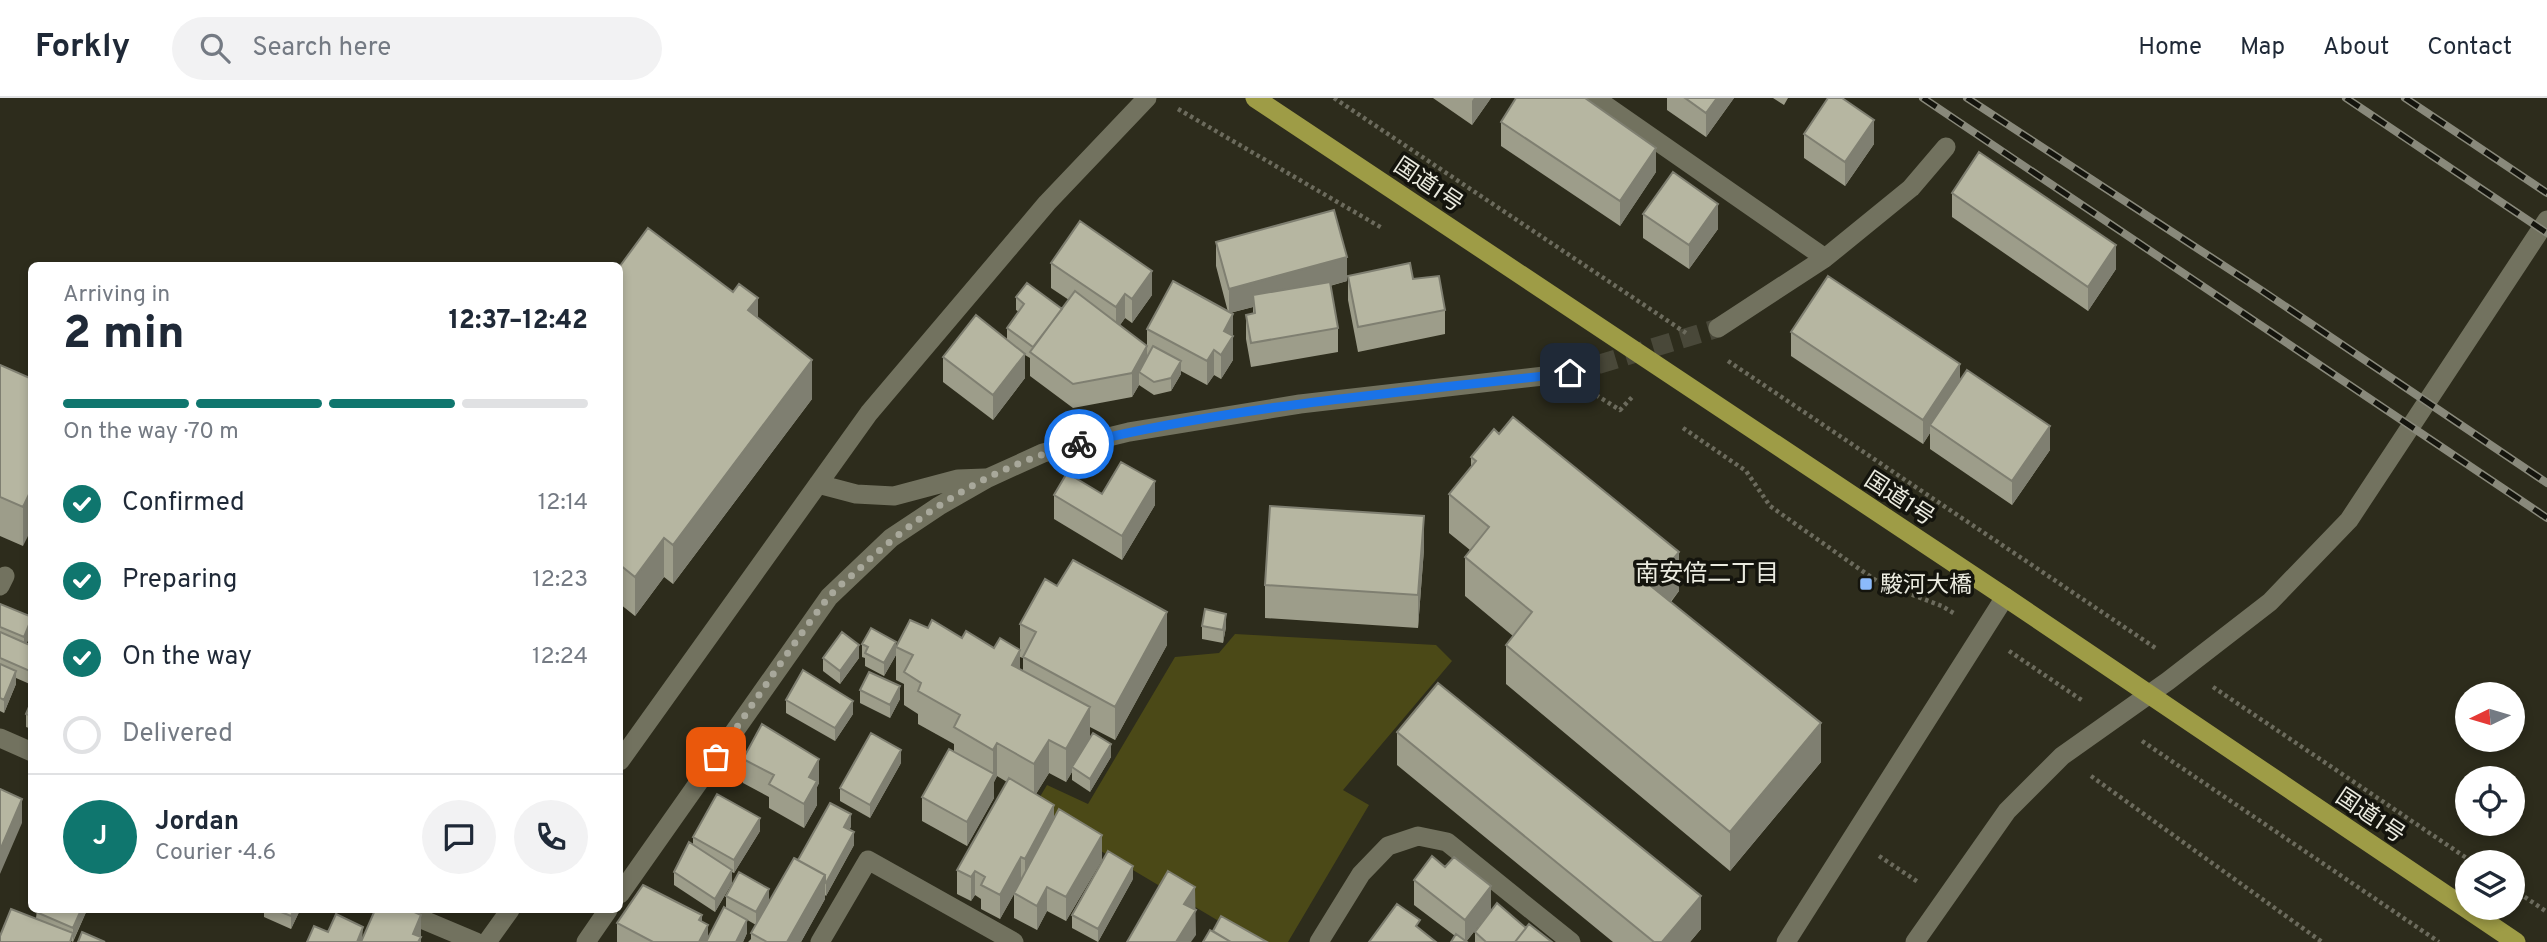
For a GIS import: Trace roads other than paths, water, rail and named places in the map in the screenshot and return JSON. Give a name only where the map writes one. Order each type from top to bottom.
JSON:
[{"type":"highway","name":"国道1号","points":[[1255,98],[2005,597],[2516,942]]},
{"type":"street","points":[[623,757],[869,413],[1030,224],[1147,98]]},
{"type":"street","points":[[1595,98],[1825,258]]},
{"type":"street","points":[[1718,328],[1825,258],[1911,188],[1946,147]]},
{"type":"street","points":[[1915,942],[2007,811],[2062,756],[2168,681],[2270,602],[2349,520],[2547,220]]},
{"type":"street","points":[[623,890],[829,597],[891,538],[988,478],[1042,453],[1129,432],[1300,404],[1570,373]]},
{"type":"street","points":[[818,484],[856,494],[894,496],[958,479],[988,478]]},
{"type":"street","points":[[1786,942],[2005,597]]},
{"type":"street","points":[[0,738],[28,750]]},
{"type":"street","points":[[1319,942],[1361,874],[1388,846],[1418,836],[1447,842],[1571,942]]},
{"type":"street","points":[[820,942],[868,860],[1014,942]]},
{"type":"street","points":[[407,913],[476,942]]},
{"type":"street","points":[[486,942],[508,913]]},
{"type":"street","points":[[586,942],[606,913]]},
{"type":"tunnel","points":[[1570,373],[1718,328]]},
{"type":"railway","points":[[1923,98],[2547,518]]},
{"type":"railway","points":[[1967,98],[2261,290],[2547,483]]},
{"type":"railway","points":[[2346,98],[2547,233]]},
{"type":"railway","points":[[2405,98],[2547,193]]},
{"type":"place","name":"駿河大橋","points":[[1866,584]]},
{"type":"district","name":"南安倍二丁目","points":[[1707,573]]}]
